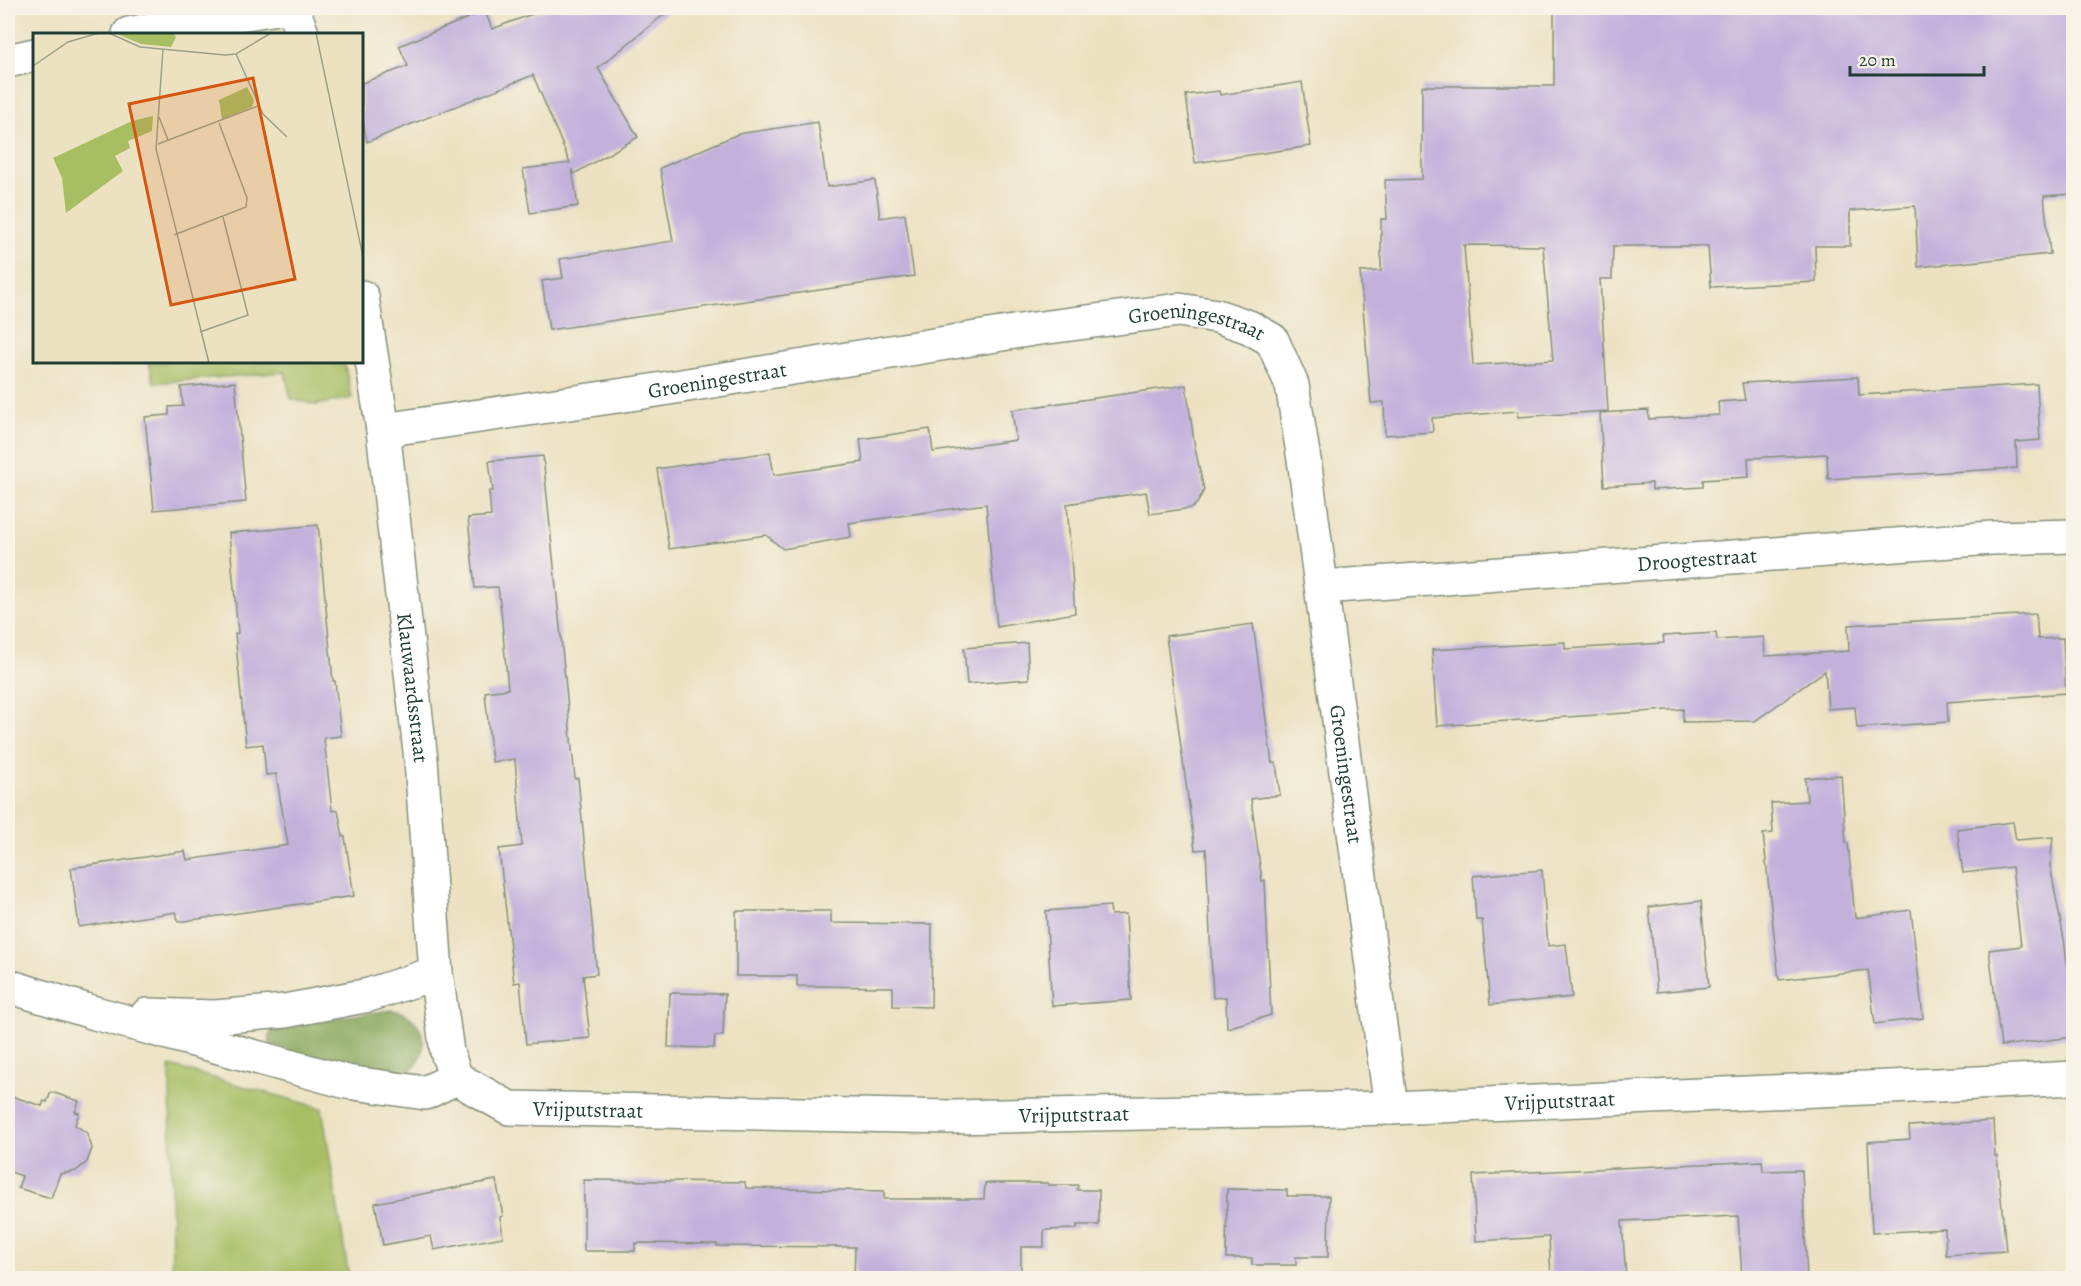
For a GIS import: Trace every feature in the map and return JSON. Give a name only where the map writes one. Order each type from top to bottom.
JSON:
[{"type":"street","points":[[134,33],[278,8]]},
{"type":"street","points":[[293,8],[302,33]]},
{"type":"street","points":[[8,61],[33,55]]},
{"type":"street","name":"Klauwaardsstraat","points":[[363,303],[383,430],[421,760],[436,973],[447,1052],[456,1078]]},
{"type":"street","name":"Groeningestraat","points":[[383,430],[639,393],[1033,329],[1179,310],[1208,315],[1250,327],[1272,340],[1292,385],[1322,587],[1391,1108]]},
{"type":"street","name":"Droogtestraat","points":[[1322,587],[1992,538],[2073,536]]},
{"type":"street","points":[[94,1013],[215,1017],[285,1011],[369,995],[436,973]]},
{"type":"street","points":[[8,986],[94,1013],[347,1082],[425,1093],[456,1078]]},
{"type":"street","name":"Vrijputstraat","points":[[456,1078],[508,1108],[952,1117],[1391,1108],[2073,1078]]},
{"type":"green space","points":[[149,363],[344,363],[352,398],[316,405],[291,399],[285,372],[154,383]]},
{"type":"green space","points":[[392,1010],[405,1014],[415,1022],[421,1031],[423,1042],[422,1053],[417,1064],[396,1078],[271,1046],[269,1036],[280,1026]]},
{"type":"green space","points":[[170,1066],[322,1108],[349,1278],[172,1278]]},
{"type":"building","points":[[548,8],[672,8],[598,68],[638,137],[574,174],[572,169],[578,206],[530,213],[523,169],[570,163],[533,75],[367,142],[363,121],[363,83],[408,66],[399,46],[485,11],[492,29]]},
{"type":"building","points":[[1554,8],[2073,8],[2073,194],[2044,196],[2050,254],[1918,267],[1915,206],[1850,211],[1850,246],[1815,246],[1816,282],[1711,287],[1708,246],[1613,246],[1612,279],[1600,279],[1608,411],[1518,417],[1518,411],[1432,418],[1433,432],[1385,435],[1384,402],[1371,403],[1360,272],[1381,271],[1381,219],[1387,219],[1385,180],[1422,179],[1422,86],[1554,86]],"holes":[[[1464,245],[1543,246],[1553,360],[1473,365]]]},
{"type":"building","points":[[1302,82],[1311,146],[1195,163],[1186,95],[1219,91],[1220,95]]},
{"type":"building","points":[[818,122],[827,187],[875,180],[880,218],[905,214],[914,276],[549,330],[542,281],[563,278],[560,259],[673,241],[660,168],[738,134]]},
{"type":"building","points":[[1858,377],[1859,395],[2037,384],[2040,440],[2016,442],[2017,468],[1828,479],[1827,454],[1748,458],[1749,477],[1703,480],[1703,487],[1652,490],[1652,483],[1604,486],[1600,413],[1648,410],[1649,419],[1719,415],[1718,402],[1745,400],[1742,383]]},
{"type":"building","points":[[235,382],[246,502],[154,510],[145,417],[169,415],[169,407],[183,406],[181,387]]},
{"type":"building","points":[[1186,385],[1204,490],[1192,508],[1150,514],[1146,492],[1067,504],[1075,613],[997,627],[986,504],[849,523],[851,537],[783,549],[766,535],[669,549],[657,469],[770,452],[774,475],[863,462],[860,439],[930,429],[933,452],[1016,440],[1012,410]]},
{"type":"building","points":[[543,456],[597,974],[583,976],[590,1038],[526,1044],[520,982],[514,983],[499,849],[522,846],[515,759],[492,762],[485,692],[508,689],[501,611],[498,587],[475,588],[468,518],[491,516],[489,491],[493,491],[489,461]]},
{"type":"building","points":[[318,525],[333,681],[335,681],[341,736],[324,738],[332,811],[338,810],[343,837],[345,837],[354,896],[178,922],[176,912],[79,927],[71,868],[185,851],[187,860],[288,845],[276,774],[266,775],[263,744],[246,746],[235,634],[238,633],[229,533]]},
{"type":"building","points":[[2036,614],[2038,639],[2063,638],[2066,693],[1947,702],[1948,722],[1857,728],[1855,707],[1828,709],[1825,671],[1755,721],[1683,722],[1683,709],[1437,726],[1432,650],[1565,642],[1565,649],[1664,643],[1663,636],[1716,633],[1717,640],[1764,637],[1765,656],[1849,651],[1848,625]]},
{"type":"building","points":[[1253,624],[1272,763],[1276,763],[1280,795],[1251,799],[1262,881],[1265,880],[1271,1015],[1227,1028],[1226,997],[1213,998],[1206,849],[1195,850],[1166,636]]},
{"type":"building","points":[[1027,643],[1029,679],[967,684],[964,648]]},
{"type":"building","points":[[1841,775],[1855,918],[1911,910],[1923,1018],[1875,1024],[1868,970],[1779,980],[1763,834],[1773,833],[1771,803],[1807,801],[1805,778]]},
{"type":"building","points":[[2013,822],[2016,840],[2053,837],[2050,866],[2069,977],[2073,977],[2073,1037],[2001,1046],[1989,950],[2021,946],[2012,867],[1963,873],[1957,829]]},
{"type":"building","points":[[1542,870],[1548,946],[1566,944],[1572,997],[1490,1005],[1482,920],[1476,920],[1473,876]]},
{"type":"building","points":[[1701,901],[1709,987],[1657,992],[1649,907]]},
{"type":"building","points":[[1110,906],[1111,915],[1126,914],[1131,1000],[1052,1006],[1046,911]]},
{"type":"building","points":[[736,911],[831,911],[831,923],[932,924],[931,1007],[893,1006],[893,987],[797,986],[797,976],[736,976]]},
{"type":"building","points":[[670,993],[725,994],[723,1036],[715,1036],[714,1048],[668,1047]]},
{"type":"building","points":[[51,1092],[79,1101],[75,1112],[79,1113],[75,1125],[87,1133],[92,1148],[87,1162],[76,1171],[60,1174],[51,1198],[18,1188],[22,1176],[8,1171],[8,1095],[42,1106],[44,1101],[47,1102]]},
{"type":"building","points":[[1993,1121],[2006,1251],[1946,1255],[1945,1229],[1872,1233],[1868,1142],[1910,1139],[1909,1126]]},
{"type":"building","points":[[1762,1161],[1763,1171],[1802,1170],[1807,1278],[1742,1278],[1738,1216],[1622,1221],[1626,1278],[1551,1278],[1549,1237],[1476,1241],[1473,1175]]},
{"type":"building","points":[[496,1180],[503,1216],[500,1217],[503,1237],[434,1250],[431,1236],[383,1245],[375,1203]]},
{"type":"building","points":[[584,1180],[745,1182],[746,1188],[884,1191],[884,1199],[984,1199],[985,1183],[1078,1185],[1077,1190],[1099,1190],[1099,1225],[1077,1225],[1077,1229],[1044,1230],[1044,1247],[1021,1247],[1021,1278],[854,1278],[855,1247],[635,1243],[635,1251],[584,1251]]},
{"type":"building","points":[[1227,1189],[1287,1190],[1287,1196],[1329,1196],[1328,1257],[1296,1257],[1296,1265],[1252,1265],[1252,1258],[1226,1258]]}]
